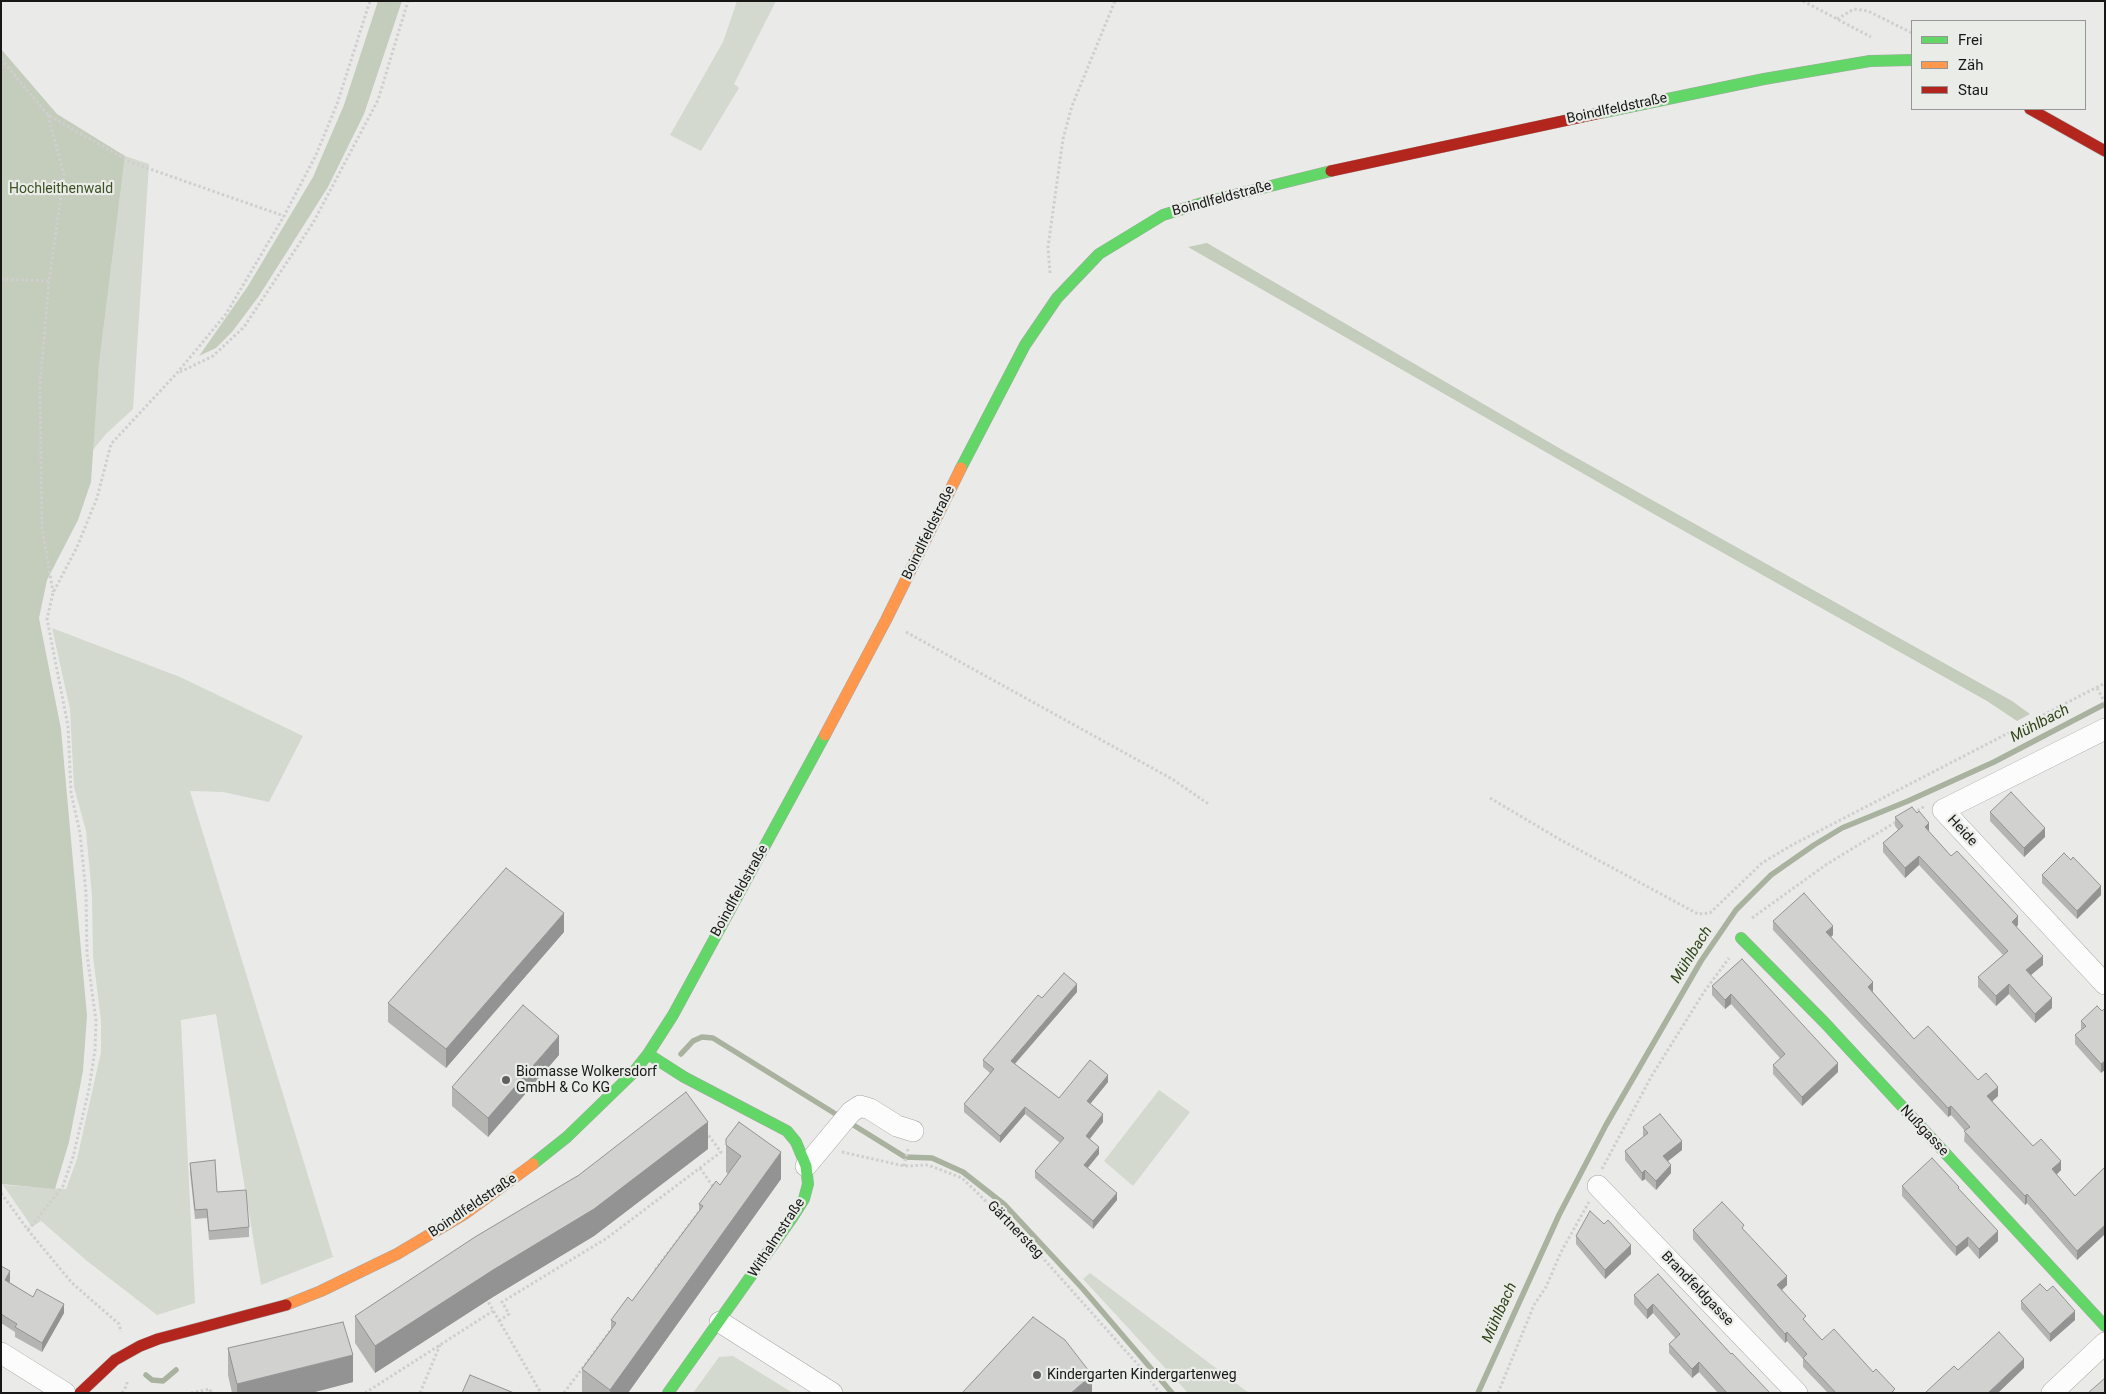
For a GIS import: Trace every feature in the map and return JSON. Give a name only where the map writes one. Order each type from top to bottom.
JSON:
[{"type":"street","name":"Boindlfeldstraße","points":[[80,1393],[105,1369],[126,1353],[158,1339],[286,1305],[321,1291],[396,1254],[466,1214],[567,1137],[619,1088],[648,1054],[674,1016],[886,620],[998,394],[1025,345],[1057,298],[1098,254],[1163,215],[1202,203],[1445,145],[1764,79],[1870,60],[1911,60]]},
{"type":"street","points":[[2032,110],[2105,151]]},
{"type":"street","name":"Heide","points":[[2105,729],[1943,810],[2105,984]]},
{"type":"street","name":"Nußgasse","points":[[1741,938],[1825,1023],[2105,1326]]},
{"type":"street","name":"Withalmstraße","points":[[648,1054],[684,1077],[786,1131],[796,1142],[806,1166],[808,1184],[804,1199],[720,1322],[668,1393]]},
{"type":"street","points":[[806,1166],[829,1141],[851,1112],[860,1106],[870,1109],[897,1126],[911,1139]]},
{"type":"street","name":"Brandfeldgasse","points":[[1598,1186],[1797,1393]]},
{"type":"street","points":[[720,1322],[832,1393]]},
{"type":"street","points":[[2052,1393],[2105,1343]]},
{"type":"street","points":[[1,1353],[65,1393]]},
{"type":"path","points":[[28,1230],[63,1186],[73,1157],[95,1050],[96,1021],[87,954],[86,893],[80,833],[71,793],[68,726],[47,619],[53,593],[77,547],[97,498],[110,444],[177,373],[226,314],[284,216],[316,155],[337,104],[370,1]]},
{"type":"path","points":[[177,373],[212,356],[244,327],[313,223],[378,100],[408,1]]},
{"type":"path","points":[[1057,298],[1049,267],[1048,247],[1063,139],[1072,106],[1115,1]]},
{"type":"path","points":[[1803,1],[1881,42],[1890,59]]},
{"type":"path","points":[[1837,19],[1854,10],[1868,11],[1911,32]]},
{"type":"path","points":[[1,59],[48,115],[130,162],[284,216]]},
{"type":"path","points":[[48,115],[64,175],[49,281],[40,385],[42,527],[53,593]]},
{"type":"path","points":[[1,279],[49,281]]},
{"type":"path","points":[[886,620],[1172,779],[1210,806]]},
{"type":"path","points":[[1490,798],[1559,839],[1698,914],[1710,913],[1718,908],[1762,863],[1792,845],[2105,683]]},
{"type":"path","points":[[2097,688],[2105,703]]},
{"type":"path","points":[[1905,817],[1925,806],[1943,810]]},
{"type":"path","points":[[1498,1393],[1534,1305],[1546,1287],[1561,1252],[1598,1186],[1601,1171],[1651,1077],[1741,938],[1750,920],[1827,864],[1898,821]]},
{"type":"path","points":[[499,1321],[509,1314],[502,1302],[607,1238],[721,1152],[704,1128]]},
{"type":"path","points":[[904,1166],[911,1139]]},
{"type":"path","name":"Gärtnersteg","points":[[829,1141],[904,1166],[928,1165],[946,1170],[962,1178],[978,1191],[1033,1247],[1140,1367],[1160,1393]]},
{"type":"path","points":[[700,1168],[715,1190]]},
{"type":"path","points":[[1,1193],[28,1230],[72,1283],[119,1324],[126,1353]]},
{"type":"path","points":[[651,1275],[704,1205]]},
{"type":"path","points":[[687,1227],[692,1232]]},
{"type":"path","points":[[483,1294],[541,1393]]},
{"type":"path","points":[[365,1393],[493,1311]]},
{"type":"path","points":[[564,1393],[616,1322]]},
{"type":"path","points":[[420,1393],[440,1345]]},
{"type":"path","points":[[192,1393],[210,1389],[211,1393]]},
{"type":"shaded area","points":[[737,1],[776,1],[734,84],[739,88],[701,151],[670,135],[723,42]]},
{"type":"shaded area","points":[[125,156],[149,164],[133,409],[106,434],[92,451],[99,364]]},
{"type":"shaded area","points":[[52,628],[180,677],[303,736],[269,802],[223,792],[190,791],[333,1257],[261,1285],[216,1014],[181,1020],[195,1303],[157,1315],[87,1261],[41,1221],[32,1227],[3,1185],[66,1189],[77,1159],[101,1052],[101,1021],[93,956],[92,895],[86,831],[74,787],[70,709]]},
{"type":"shaded area","points":[[1159,1090],[1190,1112],[1133,1186],[1104,1161]]},
{"type":"shaded area","points":[[1090,1273],[1249,1393],[1188,1393],[1083,1279]]},
{"type":"shaded area","points":[[733,1356],[793,1393],[693,1393],[719,1357]]},
{"type":"green space","points":[[378,1],[402,1],[364,114],[328,187],[259,296],[232,332],[216,348],[199,356],[248,286],[313,177],[344,105]]},
{"type":"green space","name":"Hochleithenwald","points":[[1,49],[57,114],[125,156],[99,364],[91,482],[78,520],[47,580],[39,618],[61,729],[87,1016],[83,1071],[69,1142],[55,1189],[1,1184]]},
{"type":"green space","points":[[1207,243],[1559,448],[2012,701],[2030,714],[2017,721],[1987,701],[1652,513],[1188,247]]},
{"type":"building","points":[[2011,792],[2045,828],[2024,848],[1990,812]]},
{"type":"building","points":[[1912,807],[1917,813],[1919,811],[1929,823],[1925,827],[1951,856],[1957,851],[2018,916],[2012,922],[2043,956],[2026,970],[2052,998],[2035,1014],[2009,984],[1996,996],[1978,977],[2008,951],[1919,856],[1905,868],[1883,843],[1903,826],[1895,817]]},
{"type":"building","points":[[2064,853],[2071,860],[2073,857],[2101,886],[2077,911],[2042,875]]},
{"type":"building","points":[[506,868],[564,913],[446,1049],[388,1003]]},
{"type":"building","points":[[1804,893],[1833,926],[1826,932],[1873,982],[1868,987],[1914,1039],[1928,1026],[1978,1080],[1986,1073],[1998,1087],[1987,1096],[2033,1146],[2041,1139],[2061,1161],[2052,1169],[2075,1196],[2105,1167],[2105,1225],[2077,1251],[2027,1194],[2025,1196],[1964,1131],[1970,1127],[1951,1106],[1948,1108],[1773,921]]},
{"type":"building","points":[[1742,959],[1838,1063],[1802,1097],[1773,1065],[1785,1054],[1731,994],[1725,1000],[1712,986]]},
{"type":"building","points":[[1064,973],[1077,984],[1011,1061],[1059,1098],[1090,1060],[1108,1075],[1087,1101],[1103,1114],[1086,1136],[1099,1147],[1084,1165],[1117,1193],[1093,1221],[1035,1171],[1064,1138],[1025,1107],[1000,1136],[964,1104],[994,1069],[983,1060],[1038,995],[1042,998]]},
{"type":"building","name":"Biomasse Wolkersdorf GmbH & Co KG","points":[[523,1005],[559,1036],[488,1118],[452,1087]]},
{"type":"building","points":[[2097,1006],[2102,1011],[2105,1008],[2105,1061],[2101,1064],[2075,1035],[2086,1026],[2081,1021]]},
{"type":"building","points":[[686,1092],[708,1122],[594,1209],[493,1270],[375,1346],[355,1316],[475,1237],[579,1175]]},
{"type":"building","points":[[1660,1114],[1682,1141],[1663,1156],[1671,1165],[1656,1181],[1645,1170],[1642,1173],[1625,1151],[1648,1133],[1643,1127]]},
{"type":"building","points":[[739,1122],[781,1152],[610,1390],[582,1369],[616,1323],[611,1320],[628,1297],[632,1301],[703,1206],[699,1204],[716,1181],[720,1185],[741,1156],[726,1145],[726,1139]]},
{"type":"building","points":[[1932,1158],[1998,1231],[1979,1249],[1968,1237],[1956,1247],[1902,1186]]},
{"type":"building","points":[[215,1160],[217,1192],[246,1190],[249,1227],[209,1231],[207,1209],[195,1210],[190,1163]]},
{"type":"building","points":[[1722,1202],[1744,1225],[1742,1228],[1787,1276],[1777,1285],[1806,1316],[1803,1319],[1822,1340],[1834,1329],[1873,1372],[1876,1369],[1895,1389],[1891,1393],[1836,1393],[1803,1358],[1807,1354],[1787,1332],[1785,1334],[1693,1230]]},
{"type":"building","points":[[1590,1211],[1604,1224],[1608,1220],[1631,1245],[1605,1270],[1576,1236]]},
{"type":"building","points":[[1,1266],[10,1271],[5,1280],[33,1297],[37,1289],[64,1304],[42,1343],[15,1327],[17,1324],[1,1314]]},
{"type":"building","points":[[1658,1274],[1731,1354],[1770,1393],[1727,1393],[1699,1362],[1692,1369],[1669,1344],[1680,1334],[1653,1304],[1647,1310],[1634,1295]]},
{"type":"building","points":[[2040,1284],[2047,1291],[2053,1286],[2075,1311],[2050,1334],[2021,1301]]},
{"type":"building","name":"Kindergarten Kindergartenweg","points":[[1033,1317],[1065,1340],[1092,1375],[1071,1393],[962,1393]]},
{"type":"building","points":[[343,1322],[353,1355],[237,1384],[228,1348]]},
{"type":"building","points":[[1999,1332],[2024,1359],[1988,1393],[1926,1392],[1954,1366],[1958,1370]]},
{"type":"building","points":[[470,1375],[514,1393],[462,1393]]},
{"type":"building","points":[[2105,1378],[2105,1393],[2088,1393]]},
{"type":"waterway","name":"Mühlbach","points":[[1478,1393],[1559,1215],[1606,1125],[1701,961],[1736,910],[1771,875],[1842,828],[1908,801],[1994,762],[2105,704]]},
{"type":"waterway","points":[[681,1054],[693,1041],[702,1037],[713,1038],[905,1157],[932,1158],[963,1172],[1005,1205],[1083,1289],[1172,1393]]},
{"type":"waterway","points":[[146,1375],[152,1380],[163,1381],[176,1370]]},
{"type":"traffic: fast","points":[[1600,113],[1764,79],[1870,61],[1911,60]]},
{"type":"traffic: fast","points":[[961,468],[1025,345],[1057,298],[1099,254],[1163,215],[1202,203],[1331,171]]},
{"type":"traffic: fast","points":[[533,1164],[567,1137],[633,1073],[648,1054],[673,1015],[825,735]]},
{"type":"traffic: fast","points":[[1741,938],[1825,1023],[2105,1326]]},
{"type":"traffic: fast","points":[[648,1054],[684,1077],[787,1131],[796,1142],[806,1166],[808,1184],[804,1199],[792,1218],[668,1393]]},
{"type":"traffic: slow","points":[[825,735],[886,620],[961,468]]},
{"type":"traffic: slow","points":[[286,1305],[321,1291],[397,1254],[466,1213],[533,1164]]},
{"type":"traffic: jam","points":[[2032,110],[2105,151]]},
{"type":"traffic: jam","points":[[1331,171],[1600,113]]},
{"type":"traffic: jam","points":[[80,1393],[115,1360],[140,1346],[158,1339],[286,1305]]},
{"type":"place","name":"Biomasse Wolkersdorf GmbH & Co KG","points":[[506,1080]]},
{"type":"place","name":"Kindergarten Kindergartenweg","points":[[1037,1375]]}]
